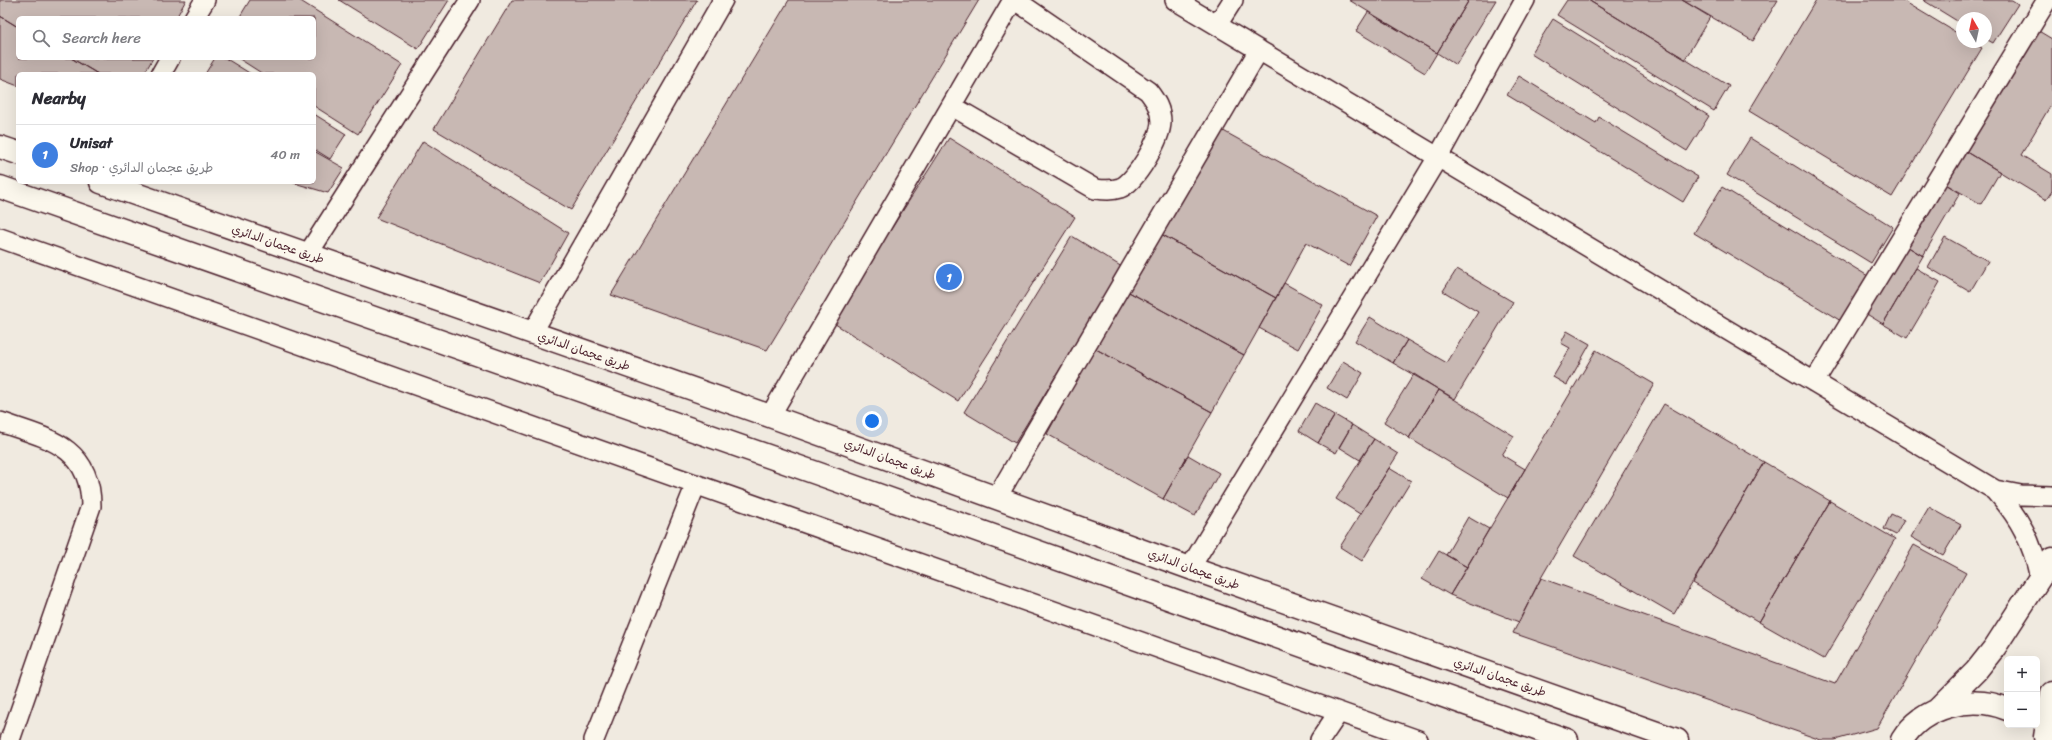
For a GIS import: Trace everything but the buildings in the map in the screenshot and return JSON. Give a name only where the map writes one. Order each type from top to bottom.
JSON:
[{"type":"main road","points":[[0,147],[16,152]]},
{"type":"main road","name":"طريق عجمان الدائري","points":[[107,184],[770,416],[1190,568],[1676,740]]},
{"type":"main road","points":[[0,187],[819,474],[1567,740]]},
{"type":"main road","points":[[1902,740],[1919,722],[1937,710],[1976,671],[1995,648],[2052,559]]},
{"type":"main road","points":[[2041,734],[2052,693]]},
{"type":"main road","points":[[1937,710],[1965,702],[1996,704],[2004,708]]},
{"type":"lane","points":[[195,16],[205,0]]},
{"type":"lane","points":[[308,254],[470,0]]},
{"type":"lane","points":[[532,333],[723,0]]},
{"type":"lane","points":[[770,416],[1014,0],[1148,91],[1158,105],[1161,121],[1159,138],[1131,180],[1121,188],[1108,191],[1095,189],[952,106]]},
{"type":"lane","points":[[1176,0],[1995,490],[2012,509],[2025,530],[2035,553],[2040,578]]},
{"type":"lane","points":[[1217,25],[1233,0]]},
{"type":"lane","points":[[1190,568],[1438,157],[1525,0]]},
{"type":"lane","points":[[1814,382],[2047,0]]},
{"type":"lane","points":[[997,497],[1259,50]]},
{"type":"lane","points":[[162,72],[169,60]]},
{"type":"lane","points":[[0,238],[1418,740]]},
{"type":"lane","points":[[0,422],[50,439],[73,454],[88,478],[91,492],[91,506],[10,740]]},
{"type":"lane","points":[[594,740],[696,484]]},
{"type":"lane","points":[[1995,490],[2021,495],[2052,496]]},
{"type":"lane","points":[[1320,740],[1339,712]]},
{"type":"place","name":"Unisat","points":[[949,277]]}]
